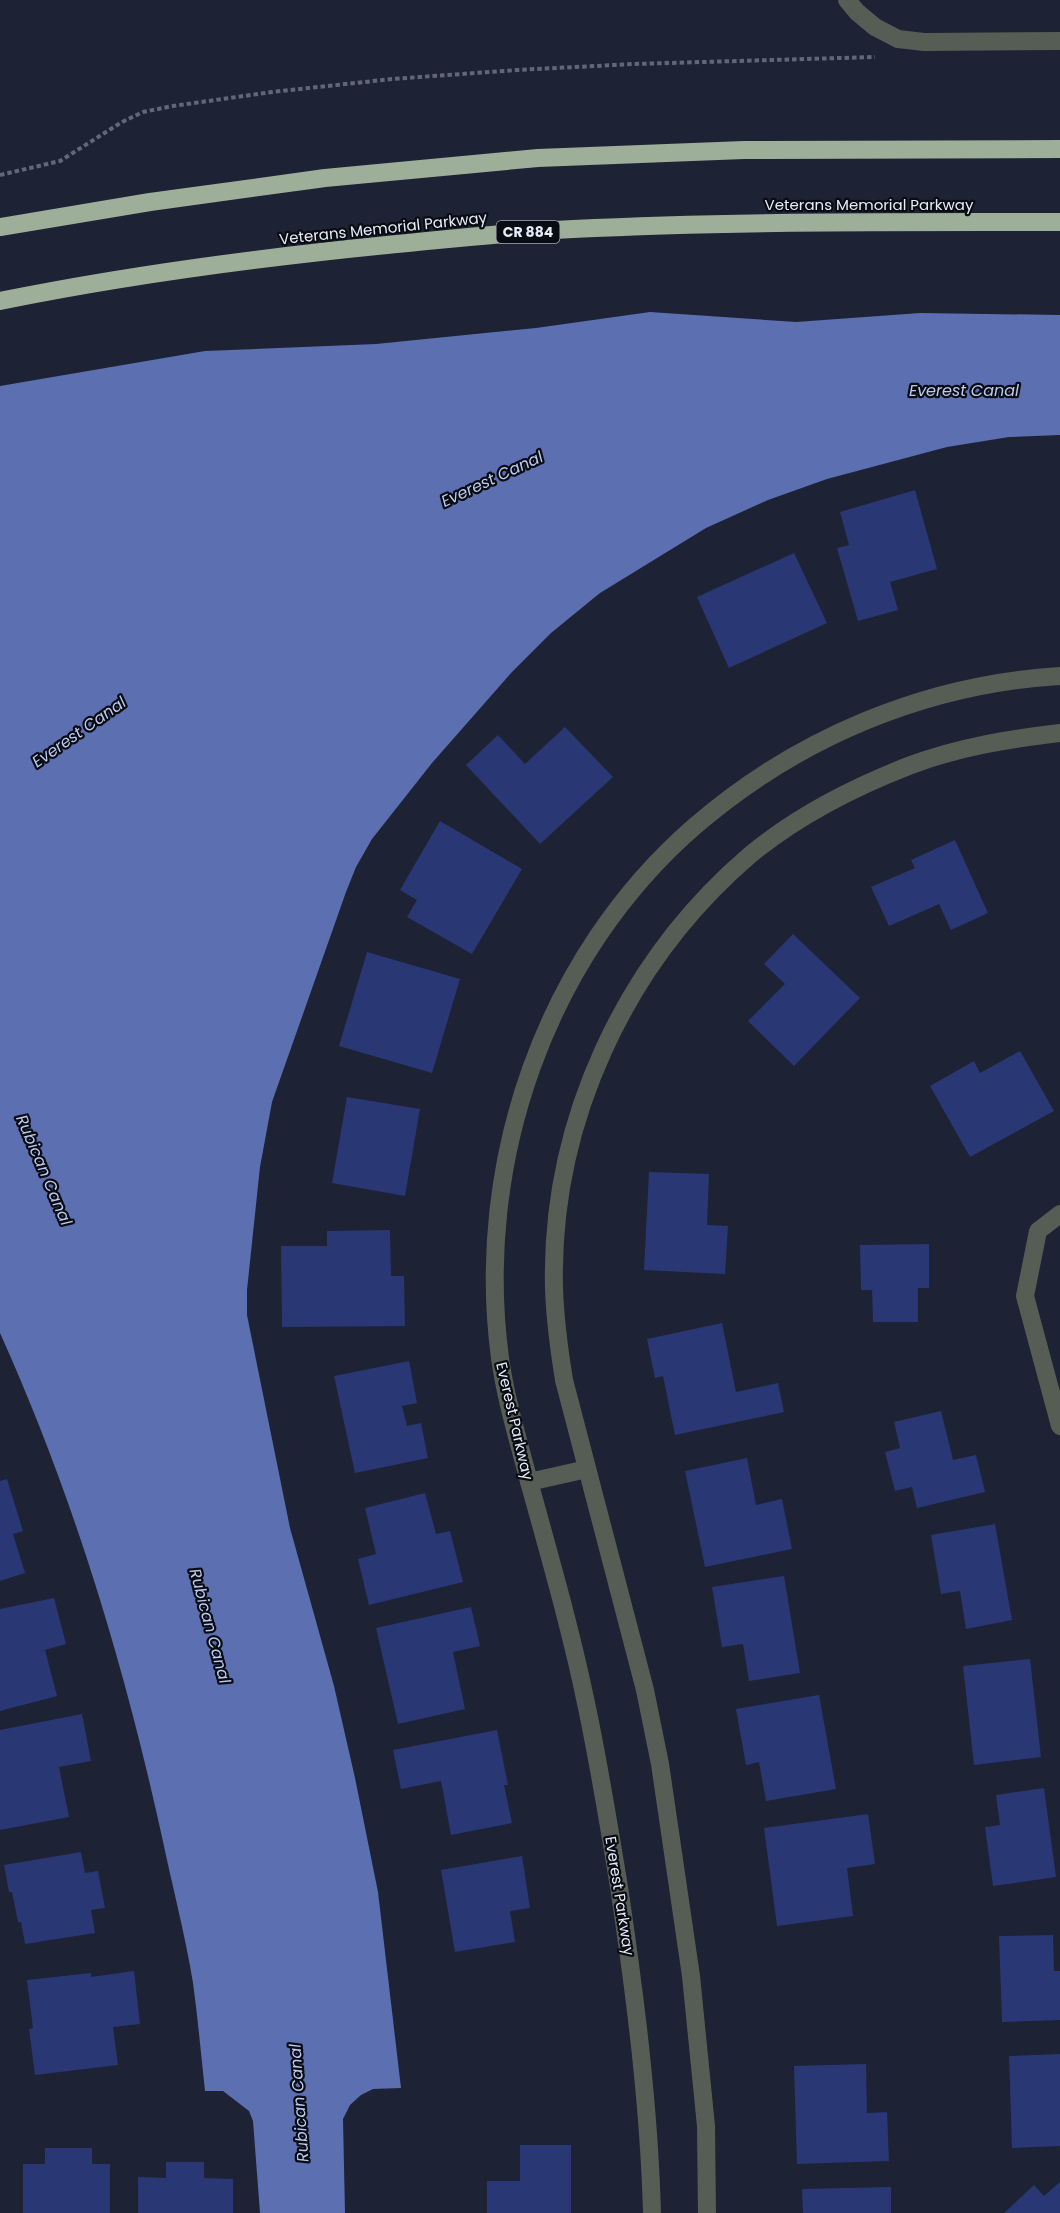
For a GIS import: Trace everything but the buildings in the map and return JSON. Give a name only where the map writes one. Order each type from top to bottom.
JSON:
[{"type":"highway","points":[[0,227],[150,202],[325,178],[538,158],[744,150],[1060,149]]},
{"type":"highway","name":"Veterans Memorial Parkway","points":[[0,301],[237,262],[493,234],[780,222],[1060,222]]},
{"type":"street","points":[[852,6],[875,27],[898,39],[924,42],[1060,41]]},
{"type":"street","name":"Everest Parkway","points":[[652,2213],[650,2147],[631,1968],[605,1800],[586,1702],[509,1407],[501,1361],[494,1280],[496,1221],[502,1175],[513,1127],[527,1080],[557,1008],[589,947],[647,873],[680,839],[716,808],[754,780],[794,755],[838,732],[885,713],[932,697],[980,686],[1029,678],[1060,676]]},
{"type":"street","points":[[707,2213],[706,2126],[691,1976],[660,1764],[645,1690],[564,1380],[557,1334],[554,1287],[560,1194],[568,1149],[589,1083],[618,1020],[642,980],[685,921],[720,882],[752,854],[785,829],[821,807],[913,764],[961,749],[1011,739],[1060,733]]},
{"type":"street","points":[[1060,1214],[1038,1231],[1025,1296],[1060,1426]]},
{"type":"street","points":[[530,1482],[587,1469]]},
{"type":"path","points":[[0,175],[60,161],[143,112],[272,92],[392,78],[517,70],[878,57]]},
{"type":"water","points":[[650,312],[796,322],[920,313],[1060,315],[1060,435],[1009,437],[947,447],[827,479],[768,500],[706,528],[600,593],[551,633],[512,672],[432,763],[372,839],[356,867],[272,1102],[260,1167],[247,1290],[247,1315],[290,1528],[334,1686],[378,1892],[401,2088],[373,2089],[361,2095],[350,2105],[343,2119],[345,2213],[260,2213],[253,2121],[249,2111],[223,2091],[205,2091],[195,1996],[186,1946],[147,1772],[113,1644],[51,1456],[0,1333],[0,386],[205,351],[376,344],[536,328]]},
{"type":"water label","name":"Everest Canal","points":[[964,390]]},
{"type":"water label","name":"Everest Canal","points":[[492,479]]},
{"type":"water label","name":"Everest Canal","points":[[79,732]]},
{"type":"water label","name":"Rubican Canal","points":[[44,1170]]},
{"type":"water label","name":"Rubican Canal","points":[[210,1626]]},
{"type":"water label","name":"Rubican Canal","points":[[299,2103]]}]
